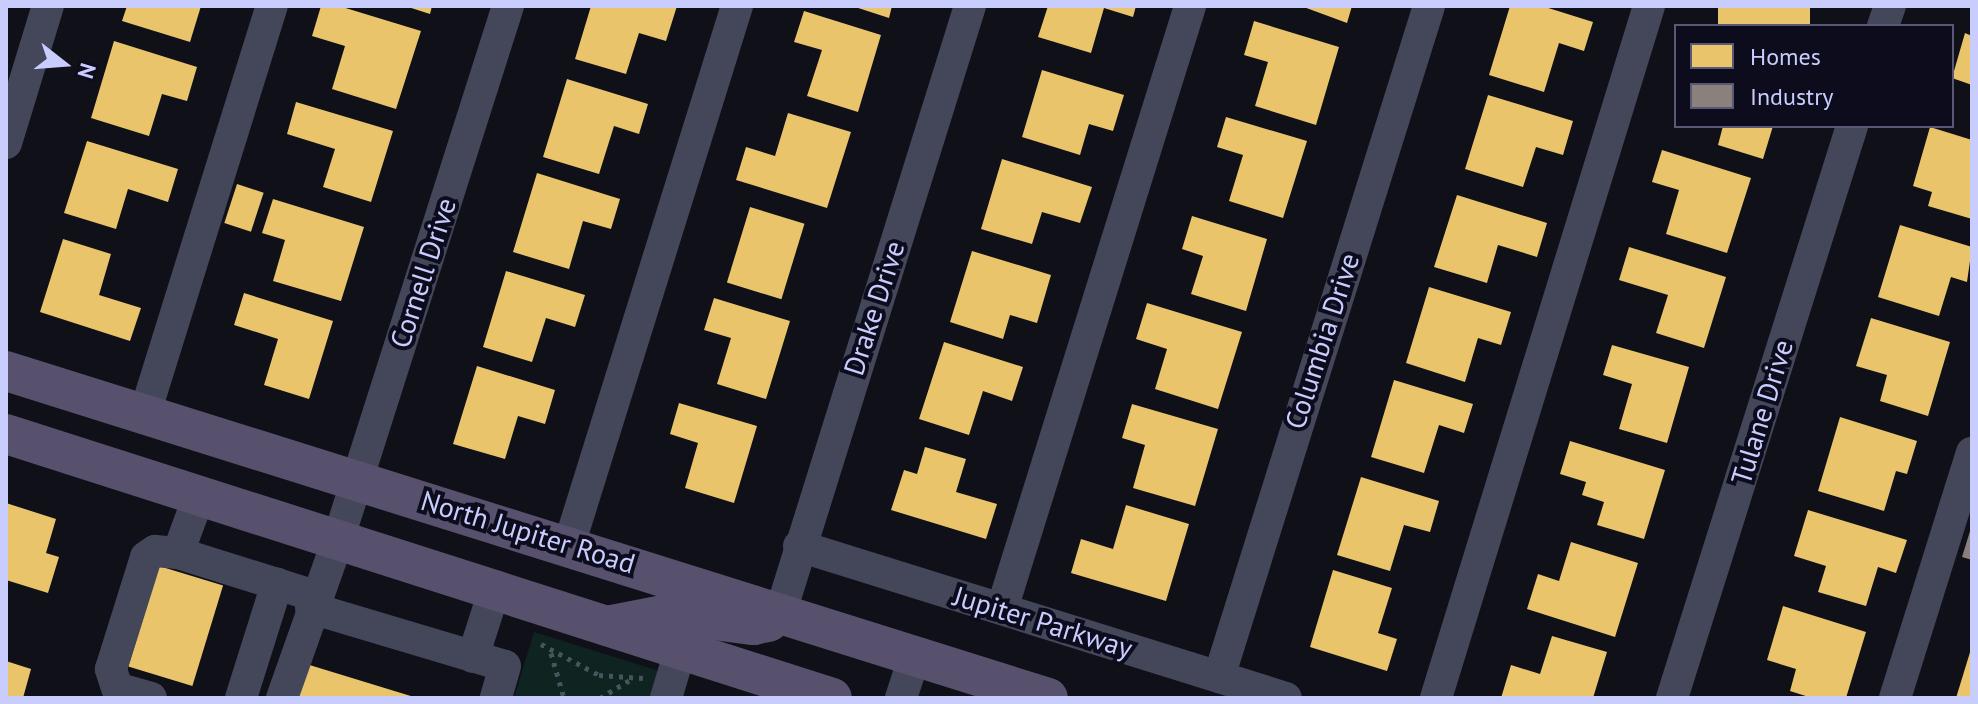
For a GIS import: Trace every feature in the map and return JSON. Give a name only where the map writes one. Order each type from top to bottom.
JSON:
[{"type":"main road","name":"North Jupiter Road","points":[[6,371],[781,611],[1048,698]]},
{"type":"main road","points":[[6,434],[604,626],[673,676],[832,698]]},
{"type":"main road","points":[[604,626],[669,614],[753,625],[773,621],[781,611]]},
{"type":"street","points":[[6,143],[48,6]]},
{"type":"street","points":[[145,413],[272,6]]},
{"type":"street","name":"Cornell Drive","points":[[282,698],[358,479],[508,6]]},
{"type":"street","points":[[569,545],[737,6]]},
{"type":"street","name":"Drake Drive","points":[[781,611],[970,6]]},
{"type":"street","points":[[1002,609],[1190,6]]},
{"type":"street","name":"Columbia Drive","points":[[1219,677],[1429,6]]},
{"type":"street","points":[[1436,698],[1649,6]]},
{"type":"street","name":"Tulane Drive","points":[[1672,698],[1851,128]]},
{"type":"street","points":[[1895,698],[1972,453]]},
{"type":"street","points":[[178,553],[199,496]]},
{"type":"street","name":"Jupiter Parkway","points":[[799,546],[1286,698]]},
{"type":"street","points":[[151,698],[117,688],[111,669],[146,557],[155,551],[178,553],[277,584],[314,602],[505,666],[496,698]]},
{"type":"street","points":[[241,698],[277,584]]},
{"type":"street","points":[[473,657],[494,591]]},
{"type":"street","points":[[901,698],[915,655]]},
{"type":"path","points":[[531,635],[551,652],[599,675],[630,680],[673,676]]},
{"type":"path","points":[[551,652],[564,698]]},
{"type":"path","points":[[600,698],[630,680]]},
{"type":"green space","points":[[534,632],[672,675],[665,698],[514,698]]},
{"type":"building: Homes","points":[[127,6],[201,6],[190,42],[122,21]]},
{"type":"building: Homes","points":[[321,6],[339,6],[421,31],[396,109],[332,89],[345,46],[312,36]]},
{"type":"building: Homes","points":[[405,6],[432,6],[430,14]]},
{"type":"building: Homes","points":[[591,6],[677,6],[666,41],[639,33],[626,74],[575,59]]},
{"type":"building: Homes","points":[[852,6],[892,6],[889,18]]},
{"type":"building: Homes","points":[[1048,6],[1136,6],[1133,17],[1104,8],[1091,53],[1038,37]]},
{"type":"building: Homes","points":[[1301,6],[1352,6],[1347,23]]},
{"type":"building: Homes","points":[[1510,6],[1542,6],[1593,22],[1584,51],[1559,43],[1544,92],[1489,75]]},
{"type":"building: Homes","points":[[1718,6],[1810,6],[1810,24],[1718,24]]},
{"type":"building: Homes","points":[[804,11],[881,35],[858,112],[807,96],[822,50],[794,42]]},
{"type":"building: Homes","points":[[1254,21],[1339,47],[1316,125],[1255,106],[1268,62],[1244,55]]},
{"type":"building: Homes","points":[[1965,33],[1972,36],[1972,85],[1954,79]]},
{"type":"building: Homes","points":[[114,41],[197,67],[187,101],[162,94],[149,136],[91,118]]},
{"type":"building: Homes","points":[[1042,70],[1124,95],[1113,131],[1089,124],[1080,155],[1022,137]]},
{"type":"building: Homes","points":[[567,79],[648,104],[639,134],[614,126],[599,174],[543,157]]},
{"type":"building: Homes","points":[[1488,95],[1573,121],[1563,155],[1536,147],[1523,187],[1465,169]]},
{"type":"building: Homes","points":[[296,102],[393,131],[371,202],[323,187],[335,149],[287,134]]},
{"type":"building: Homes","points":[[788,113],[851,132],[827,208],[736,180],[746,147],[775,156]]},
{"type":"building: Homes","points":[[1226,117],[1307,141],[1283,218],[1229,201],[1243,155],[1217,147]]},
{"type":"building: Homes","points":[[1722,128],[1772,128],[1763,159],[1718,145]]},
{"type":"building: Homes","points":[[1930,128],[1972,140],[1972,219],[1928,206],[1932,192],[1913,186]]},
{"type":"building: Homes","points":[[87,141],[178,169],[168,202],[128,189],[116,229],[64,213]]},
{"type":"building: Homes","points":[[1662,150],[1751,178],[1727,253],[1666,234],[1679,190],[1652,182]]},
{"type":"building: Homes","points":[[1002,159],[1092,187],[1080,223],[1042,212],[1032,244],[981,229]]},
{"type":"building: Homes","points":[[537,173],[620,199],[611,229],[583,221],[569,269],[513,252]]},
{"type":"building: Homes","points":[[237,184],[264,193],[251,232],[224,223]]},
{"type":"building: Homes","points":[[1457,195],[1547,223],[1537,257],[1498,245],[1487,283],[1434,267]]},
{"type":"building: Homes","points":[[273,199],[364,227],[341,301],[273,281],[285,240],[262,233]]},
{"type":"building: Homes","points":[[750,207],[805,224],[781,299],[727,283]]},
{"type":"building: Homes","points":[[1192,216],[1267,239],[1246,311],[1191,294],[1203,256],[1182,249]]},
{"type":"building: Homes","points":[[1900,225],[1972,247],[1967,282],[1951,277],[1939,316],[1878,297]]},
{"type":"building: Homes","points":[[63,239],[111,254],[99,295],[141,308],[130,341],[40,312]]},
{"type":"building: Homes","points":[[1629,247],[1726,277],[1704,348],[1656,333],[1668,295],[1619,280]]},
{"type":"building: Homes","points":[[972,251],[1051,275],[1037,323],[1010,315],[1003,339],[950,322]]},
{"type":"building: Homes","points":[[506,271],[585,295],[575,327],[546,318],[532,362],[483,347]]},
{"type":"building: Homes","points":[[1429,287],[1511,312],[1501,345],[1478,338],[1465,382],[1406,363]]},
{"type":"building: Homes","points":[[244,293],[333,321],[309,399],[264,385],[278,339],[234,325]]},
{"type":"building: Homes","points":[[714,298],[790,321],[766,399],[717,384],[731,338],[704,330]]},
{"type":"building: Homes","points":[[1147,303],[1242,332],[1218,409],[1155,389],[1167,349],[1136,339]]},
{"type":"building: Homes","points":[[1871,318],[1950,342],[1928,416],[1880,401],[1887,375],[1856,366]]},
{"type":"building: Homes","points":[[944,342],[1023,367],[1012,401],[983,391],[969,435],[919,419]]},
{"type":"building: Homes","points":[[1612,345],[1689,367],[1667,443],[1619,429],[1632,384],[1603,375]]},
{"type":"building: Homes","points":[[477,366],[555,390],[545,424],[518,416],[505,459],[453,444]]},
{"type":"building: Homes","points":[[1394,380],[1473,404],[1464,433],[1439,425],[1424,473],[1371,457]]},
{"type":"building: Homes","points":[[679,403],[757,426],[734,503],[685,488],[698,443],[670,434]]},
{"type":"building: Homes","points":[[1132,404],[1218,429],[1195,506],[1133,488],[1145,445],[1122,438]]},
{"type":"building: Homes","points":[[1840,417],[1917,441],[1907,474],[1896,471],[1884,511],[1818,491]]},
{"type":"building: Homes","points":[[1570,441],[1665,470],[1644,539],[1597,525],[1604,502],[1582,495],[1586,482],[1560,474]]},
{"type":"building: Homes","points":[[925,447],[966,459],[956,492],[997,504],[986,539],[891,510],[904,470],[917,474]]},
{"type":"building: Homes","points":[[1361,477],[1439,501],[1430,532],[1404,525],[1390,571],[1337,555]]},
{"type":"building: Homes","points":[[6,503],[56,519],[46,553],[59,557],[48,593],[6,580]]},
{"type":"building: Homes","points":[[1126,505],[1189,524],[1166,601],[1071,573],[1081,539],[1113,549]]},
{"type":"building: Homes","points":[[1808,510],[1907,540],[1896,573],[1878,567],[1866,606],[1818,592],[1826,566],[1794,556]]},
{"type":"building: Homes","points":[[1571,542],[1638,563],[1615,637],[1527,609],[1538,574],[1559,581]]},
{"type":"building: Homes","points":[[159,566],[223,586],[192,686],[128,666]]},
{"type":"building: Homes","points":[[1333,570],[1392,588],[1378,633],[1397,639],[1387,671],[1310,647]]},
{"type":"building: Homes","points":[[1783,606],[1866,632],[1846,698],[1812,698],[1790,691],[1796,669],[1767,660]]},
{"type":"building: Homes","points":[[1552,636],[1607,652],[1593,698],[1501,698],[1511,665],[1540,674]]},
{"type":"building: Homes","points":[[1971,649],[1972,698],[1956,698]]},
{"type":"building: Homes","points":[[6,661],[31,669],[23,698],[6,698]]},
{"type":"building: Homes","points":[[303,663],[414,697],[414,698],[291,698]]},
{"type":"building: Industry","points":[[1972,528],[1972,560],[1962,557]]}]
